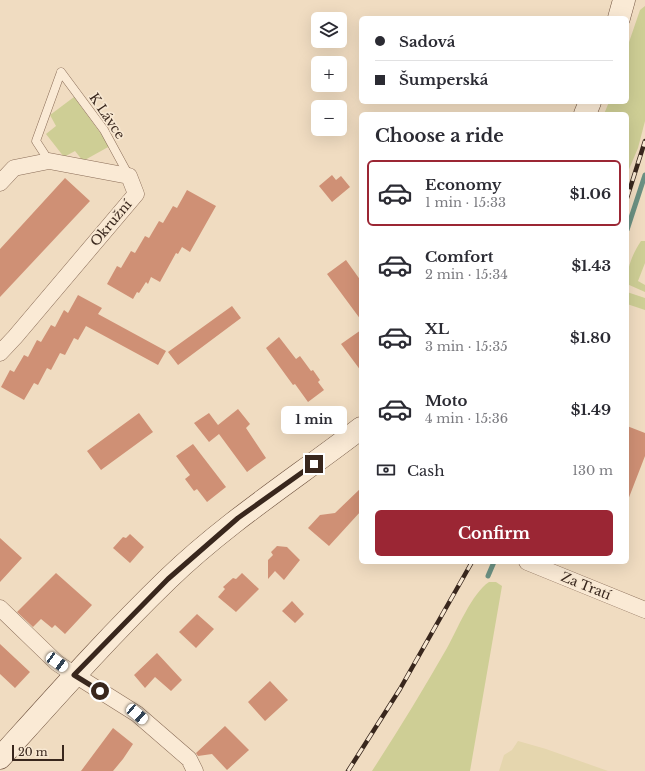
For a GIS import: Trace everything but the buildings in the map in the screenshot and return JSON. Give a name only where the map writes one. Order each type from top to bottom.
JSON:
[{"type":"street","points":[[620,16],[624,0]]},
{"type":"street","points":[[0,183],[14,168],[49,161],[129,176]]},
{"type":"street","name":"Okružní","points":[[0,353],[136,194],[129,176]]},
{"type":"street","points":[[0,758],[74,675],[168,579],[238,518],[359,429]]},
{"type":"street","name":"Za Tratí","points":[[532,564],[645,610]]},
{"type":"street","points":[[0,608],[57,662],[74,675],[137,714],[189,759],[196,771]]},
{"type":"lane","name":"K Lávce","points":[[49,161],[36,141],[61,72],[104,130],[129,176]]},
{"type":"shaded area","points":[[518,741],[546,749],[608,771],[499,771],[504,755],[512,750]]},
{"type":"green space","points":[[645,6],[645,121],[638,148],[629,169],[629,112],[605,112],[608,104],[629,104],[629,42],[640,10]]},
{"type":"green space","points":[[74,97],[110,146],[83,161],[75,151],[64,157],[46,134],[56,126],[50,115]]},
{"type":"green space","points":[[641,241],[645,241],[645,263],[638,281],[645,285],[645,292],[629,285],[629,268],[635,251]]},
{"type":"green space","points":[[629,293],[645,298],[645,310],[629,305]]},
{"type":"green space","points":[[489,582],[496,582],[502,586],[470,771],[372,771],[429,679],[471,603],[483,587]]},
{"type":"waterway","points":[[629,224],[645,175]]},
{"type":"waterway","points":[[488,576],[493,564]]},
{"type":"railway","points":[[629,192],[645,141]]},
{"type":"railway","points":[[348,771],[400,689],[471,564]]},
{"type":"route","points":[[100,691],[74,675],[168,579],[238,518],[314,464]]}]
